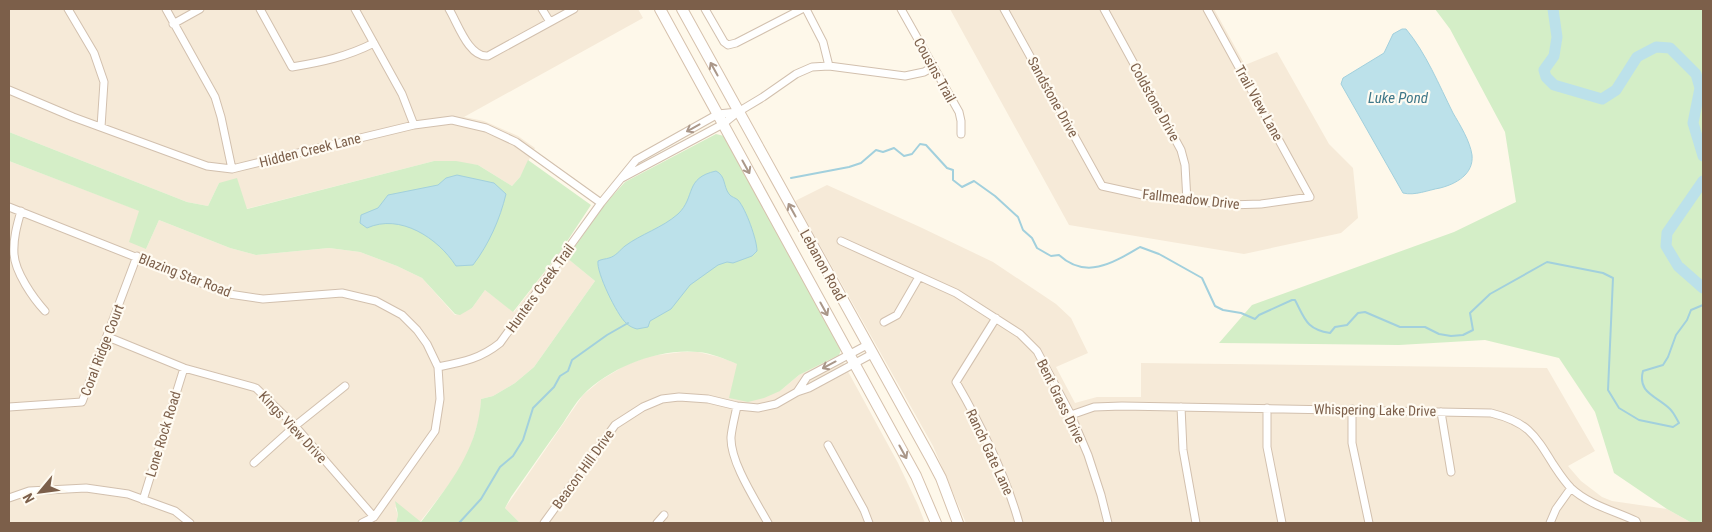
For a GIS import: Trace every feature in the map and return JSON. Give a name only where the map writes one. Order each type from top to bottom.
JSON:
[{"type":"main road","name":"Lebanon Road","points":[[660,9],[916,476],[936,523]]},
{"type":"main road","name":"Lebanon Road","points":[[682,9],[941,478],[958,523]]},
{"type":"street","points":[[68,9],[94,53],[104,82],[101,127]]},
{"type":"street","points":[[166,9],[215,97],[232,169]]},
{"type":"street","points":[[173,24],[200,9]]},
{"type":"street","points":[[260,9],[292,67],[334,60],[357,52],[374,43]]},
{"type":"street","points":[[355,9],[402,94],[414,125]]},
{"type":"street","points":[[449,9],[472,50],[482,57],[488,56],[574,9]]},
{"type":"street","points":[[542,9],[550,22]]},
{"type":"street","points":[[705,9],[724,42],[728,44],[736,43],[802,9]]},
{"type":"street","points":[[806,9],[823,42],[829,66]]},
{"type":"street","name":"Cousins Trail","points":[[901,9],[959,112],[961,134]]},
{"type":"street","name":"Sandstone Drive","points":[[1004,9],[1102,186]]},
{"type":"street","name":"Coldstone Drive","points":[[1104,9],[1181,150],[1186,165],[1187,201]]},
{"type":"street","name":"Trail View Lane","points":[[1207,9],[1310,197]]},
{"type":"street","name":"Hunters Creek Trail","points":[[438,367],[470,360],[488,352],[500,343],[601,203],[636,160],[738,112],[804,70],[829,66],[905,76],[933,68]]},
{"type":"street","name":"Hidden Creek Lane","points":[[9,90],[101,127],[207,166],[232,169],[414,125],[452,120],[486,128],[516,142],[601,203]]},
{"type":"street","name":"Hunters Creek Trail","points":[[620,179],[720,119]]},
{"type":"street","name":"Fallmeadow Drive","points":[[1102,186],[1143,195],[1230,205],[1261,204],[1310,197]]},
{"type":"street","name":"Blazing Star Road","points":[[9,207],[137,256],[229,294],[263,299],[342,293],[376,301],[402,315],[417,330],[427,344],[438,367],[440,399],[435,431],[374,517]]},
{"type":"street","points":[[21,211],[15,232],[14,255],[21,275],[35,300],[45,312]]},
{"type":"street","name":"Bent Grass Drive","points":[[841,241],[956,293],[1020,334],[1036,351],[1071,415],[1094,473],[1108,523]]},
{"type":"street","name":"Coral Ridge Court","points":[[9,407],[82,402],[137,256]]},
{"type":"street","points":[[884,322],[897,315],[919,277]]},
{"type":"street","name":"Ranch Gate Lane","points":[[996,318],[956,382],[994,453],[1013,500],[1019,523]]},
{"type":"street","name":"Kings View Drive","points":[[108,337],[184,368],[256,388],[295,426],[374,517]]},
{"type":"street","name":"Beacon Hill Drive","points":[[544,523],[615,425],[643,407],[662,398],[679,397],[708,399],[737,406],[758,408],[776,404],[797,392],[809,388],[869,349]]},
{"type":"street","name":"Beacon Hill Drive","points":[[797,392],[807,377],[851,359],[869,349]]},
{"type":"street","name":"Lone Rock Road","points":[[143,500],[184,368]]},
{"type":"street","points":[[254,463],[295,426],[345,386]]},
{"type":"street","points":[[737,406],[731,438],[733,452],[738,468],[768,523]]},
{"type":"street","name":"Whispering Lake Drive","points":[[1071,415],[1094,407],[1352,409],[1491,413],[1504,416],[1519,423],[1534,434],[1560,475],[1571,488],[1587,500],[1637,523]]},
{"type":"street","points":[[1181,407],[1183,450],[1196,523]]},
{"type":"street","points":[[1267,408],[1267,448],[1282,523]]},
{"type":"street","points":[[1352,409],[1352,443],[1369,523]]},
{"type":"street","points":[[1441,412],[1451,472]]},
{"type":"street","points":[[828,445],[864,510],[869,523]]},
{"type":"street","points":[[9,498],[29,491],[86,488],[128,494],[175,511],[190,523]]},
{"type":"street","points":[[1550,523],[1556,509],[1571,488]]},
{"type":"street","points":[[657,523],[664,515]]},
{"type":"street","points":[[362,523],[374,517]]},
{"type":"shaded area","points":[[9,9],[638,9],[643,18],[464,117],[484,121],[518,136],[535,148],[520,177],[512,186],[478,165],[434,161],[246,209],[219,183],[208,206],[187,202],[9,132]]},
{"type":"shaded area","points":[[950,9],[1214,9],[1245,65],[1277,52],[1329,144],[1353,168],[1358,218],[1341,233],[1244,254],[1069,225]]},
{"type":"shaded area","points":[[9,161],[140,211],[146,249],[159,220],[230,248],[256,255],[329,248],[360,252],[422,278],[455,315],[472,308],[485,290],[514,312],[560,252],[595,281],[534,367],[515,383],[493,396],[481,399],[480,416],[470,449],[457,474],[420,522],[395,507],[398,515],[396,523],[9,523]]},
{"type":"shaded area","points":[[827,185],[993,262],[1056,304],[1071,318],[1088,353],[1056,367],[1075,403],[1097,397],[1141,397],[1141,363],[1547,368],[1595,451],[1568,466],[1581,481],[1602,497],[1612,501],[1667,509],[1692,523],[966,523],[933,446],[795,201]]},
{"type":"shaded area","points":[[698,352],[738,364],[780,391],[799,375],[839,355],[898,463],[925,523],[520,523],[505,508],[583,395],[601,380],[626,365],[650,356]]},
{"type":"green space","points":[[1435,9],[1703,9],[1703,523],[1692,523],[1667,509],[1614,473],[1595,412],[1559,358],[1485,340],[1399,345],[1219,343],[1252,305],[1454,232],[1516,202],[1505,132],[1450,29]]},
{"type":"green space","points":[[9,132],[187,202],[208,206],[219,183],[237,178],[247,209],[434,161],[456,161],[478,165],[512,186],[520,177],[528,160],[591,205],[560,252],[513,312],[485,290],[472,308],[460,315],[455,314],[422,278],[360,252],[329,248],[256,255],[230,248],[159,220],[146,249],[129,242],[139,211],[9,161]]},
{"type":"green space","points":[[716,134],[724,136],[841,350],[839,355],[799,375],[780,391],[748,402],[729,398],[737,364],[723,358],[703,353],[683,352],[652,356],[636,362],[621,368],[594,385],[574,406],[505,508],[520,523],[396,523],[398,515],[395,501],[421,522],[461,465],[474,434],[479,417],[481,399],[493,396],[515,383],[534,367],[595,281],[567,258],[605,204],[625,182]]},
{"type":"water","name":"Luke Pond","points":[[1406,29],[1426,59],[1464,133],[1472,155],[1470,168],[1458,181],[1440,188],[1412,194],[1403,193],[1341,84],[1343,78],[1384,53],[1393,34]]},
{"type":"water","points":[[716,171],[723,178],[729,194],[738,200],[748,217],[757,251],[752,256],[733,263],[727,262],[718,265],[690,285],[671,309],[650,321],[648,327],[637,329],[631,327],[622,318],[613,303],[600,274],[598,261],[614,256],[631,242],[672,219],[683,208],[699,178]]},
{"type":"water","points":[[457,175],[494,183],[506,194],[501,213],[493,231],[473,265],[456,266],[439,246],[429,238],[405,226],[380,224],[367,228],[360,223],[361,215],[378,208],[388,195],[438,185],[446,178]]},
{"type":"waterway","points":[[1553,9],[1557,37],[1554,56],[1544,70],[1546,77],[1554,85],[1602,99],[1616,90],[1637,57],[1656,47],[1670,48],[1696,74],[1700,88],[1693,123],[1703,156]]},
{"type":"waterway","points":[[791,178],[849,167],[861,163],[876,150],[883,152],[894,148],[904,156],[912,154],[920,144],[926,145],[947,168],[953,170],[953,180],[962,187],[974,181],[995,196],[1018,217],[1023,230],[1032,238],[1037,248],[1051,256],[1059,255],[1079,267],[1089,268],[1120,259],[1140,247],[1159,254],[1202,278],[1215,306],[1223,310],[1241,313],[1255,319],[1259,315],[1295,300],[1304,318],[1311,326],[1330,333],[1335,327],[1347,325],[1358,313],[1365,312],[1400,327],[1425,327],[1439,334],[1463,335],[1473,330],[1470,313],[1490,294],[1547,262],[1603,273],[1613,278],[1608,390],[1619,408],[1639,420],[1673,427],[1679,423],[1670,409],[1645,389],[1642,378],[1643,371],[1663,365],[1676,335],[1687,320],[1691,310],[1703,305]]},
{"type":"waterway","points":[[1703,181],[1667,233],[1666,246],[1678,266],[1703,288]]},
{"type":"waterway","points":[[459,523],[481,499],[500,467],[513,456],[523,440],[533,408],[554,387],[560,376],[568,371],[572,360],[607,335],[628,323]]}]
